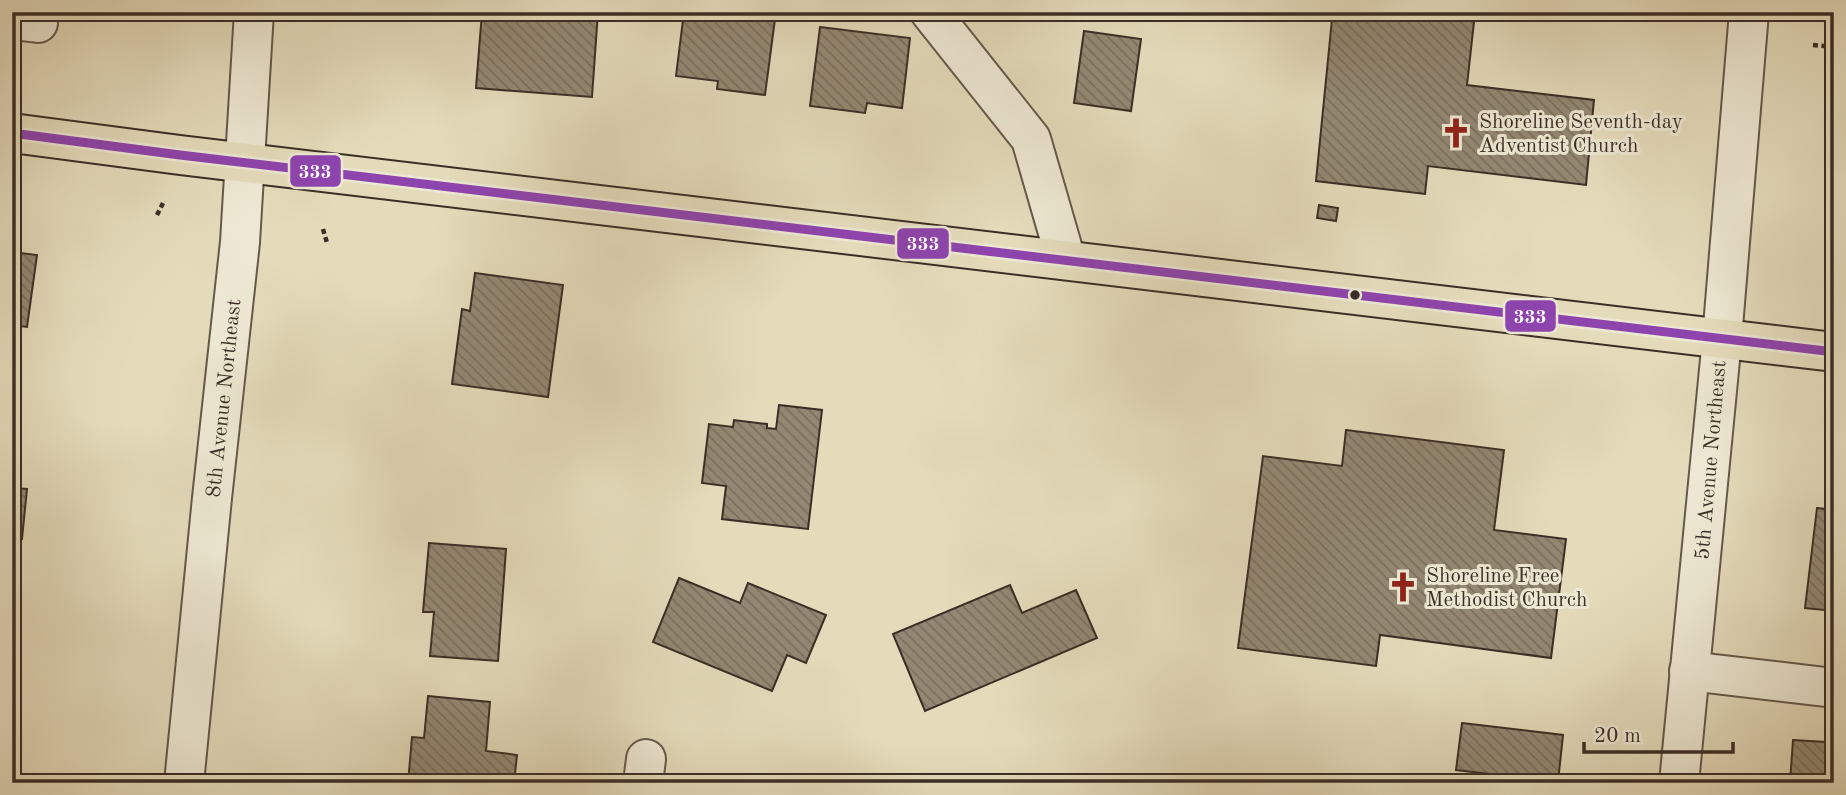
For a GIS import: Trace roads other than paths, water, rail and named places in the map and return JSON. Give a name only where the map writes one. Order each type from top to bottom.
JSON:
[{"type":"main road","points":[[12,133],[1834,352]]},
{"type":"street","name":"8th Avenue Northeast","points":[[184,783],[240,242],[254,12]]},
{"type":"street","points":[[930,12],[1031,139],[1066,260]]},
{"type":"street","name":"5th Avenue Northeast","points":[[1679,783],[1749,12]]},
{"type":"street","points":[[1689,671],[1834,688]]},
{"type":"place","name":"Shoreline Seventh-day Adventist Church","points":[[1456,133]]},
{"type":"place","name":"Shoreline Free Methodist Church","points":[[1403,587]]}]
